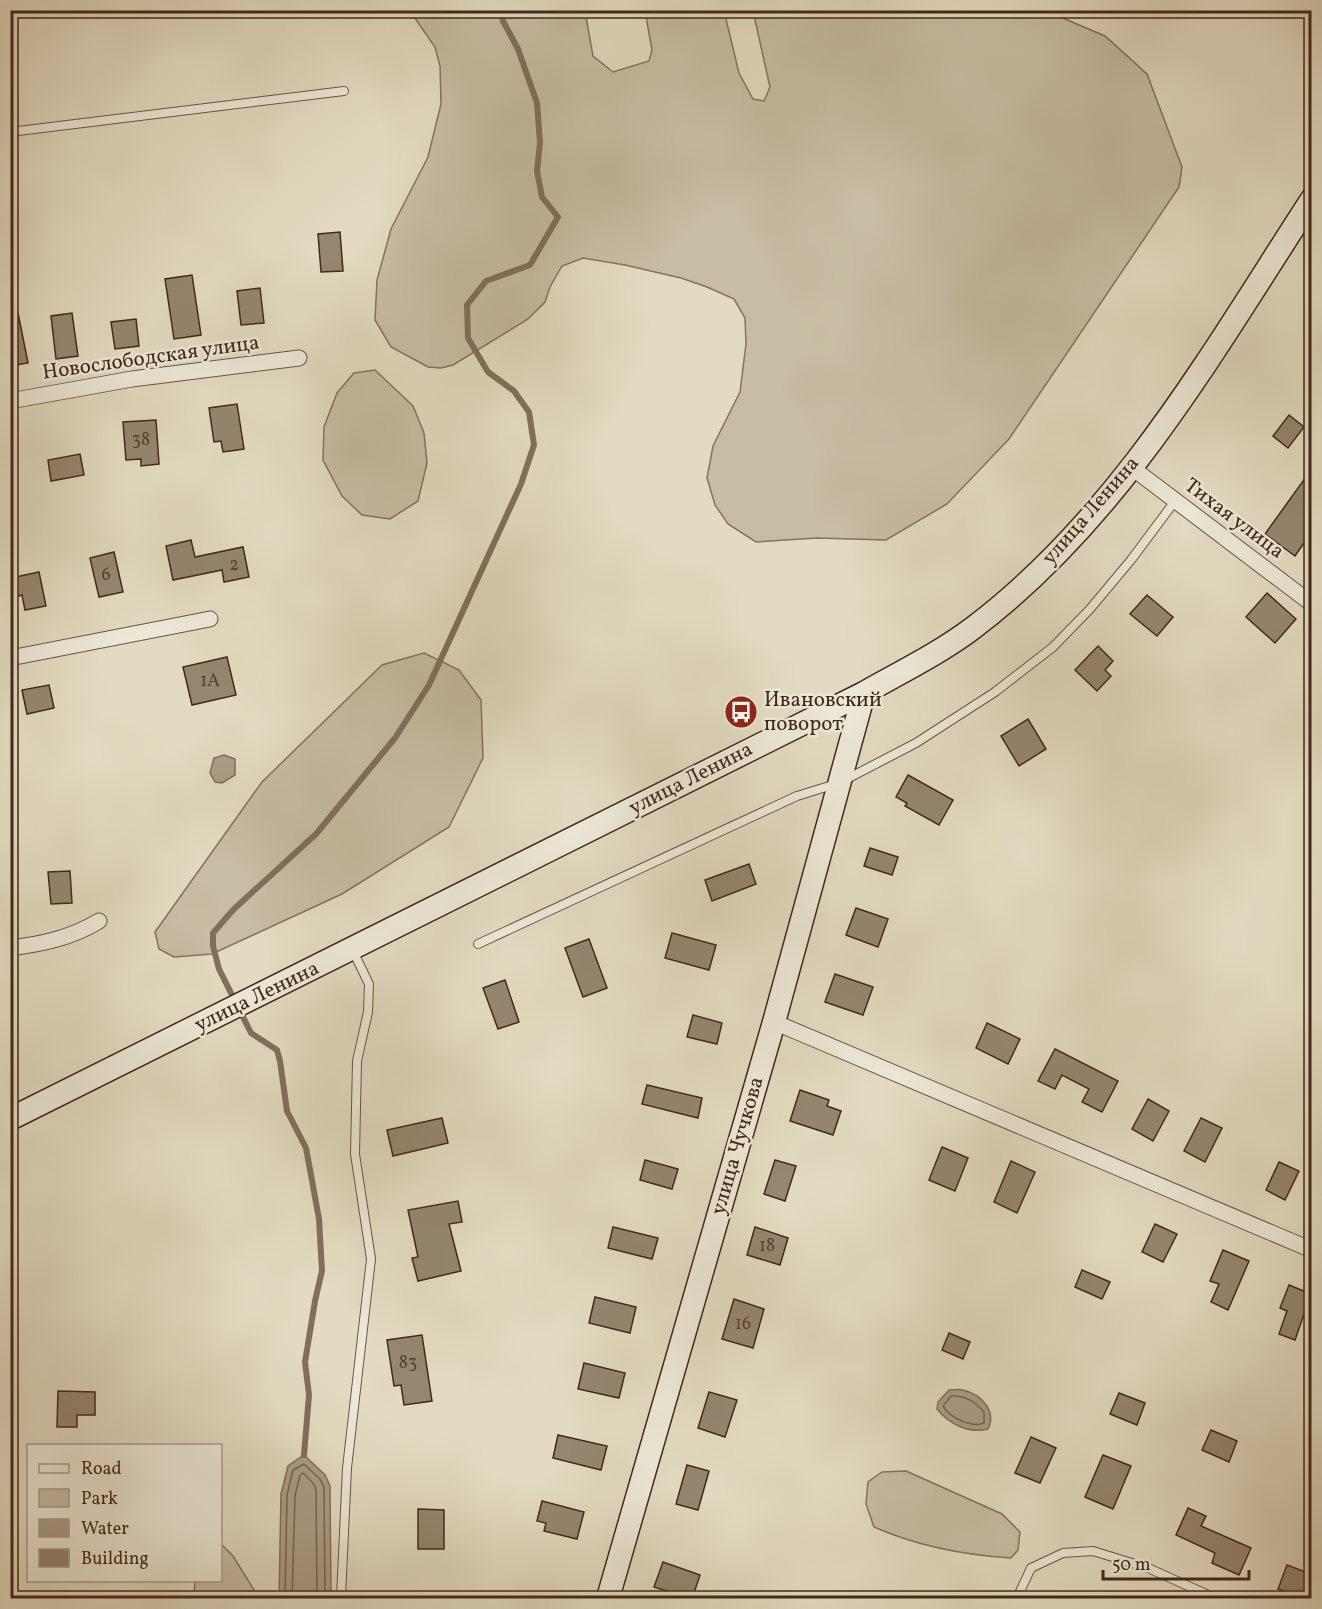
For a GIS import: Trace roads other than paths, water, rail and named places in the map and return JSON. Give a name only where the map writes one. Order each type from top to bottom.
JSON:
[{"type":"main road","name":"улица Ленина","points":[[10,1119],[864,693],[972,629],[1019,590],[1066,544],[1168,421],[1311,199]]},
{"type":"main road","name":"улица Чучкова","points":[[608,1599],[774,1022],[864,693]]},
{"type":"street","name":"Новослободская улица","points":[[10,401],[132,380],[299,358]]},
{"type":"street","name":"Тихая улица","points":[[1131,467],[1311,604]]},
{"type":"street","points":[[10,658],[210,619]]},
{"type":"street","points":[[10,948],[67,938],[99,921]]},
{"type":"street","points":[[774,1022],[1311,1250]]},
{"type":"lane","points":[[10,132],[344,91]]},
{"type":"lane","points":[[478,944],[797,796],[839,783],[916,743],[995,692],[1053,647],[1090,609],[1131,560],[1175,501]]},
{"type":"lane","points":[[341,1597],[347,1468],[371,1259],[355,1154],[357,1061],[368,1012],[369,984],[352,949]]},
{"type":"lane","points":[[1017,1599],[1031,1568],[1063,1553],[1093,1551],[1148,1568],[1215,1599]]},
{"type":"water","points":[[224,755],[235,759],[235,775],[222,783],[215,782],[210,773],[214,758]]},
{"type":"water","points":[[949,1390],[970,1392],[986,1404],[990,1416],[988,1429],[967,1429],[953,1423],[937,1409],[938,1402]]},
{"type":"water","points":[[304,1455],[325,1475],[330,1486],[331,1598],[279,1598],[281,1494],[288,1466]]},
{"type":"waterway","points":[[304,1455],[309,1395],[305,1362],[322,1271],[319,1219],[306,1148],[287,1111],[277,1050],[251,1033],[219,969],[213,946],[213,933],[233,910],[316,834],[395,738],[429,685],[521,484],[534,445],[529,412],[514,391],[488,372],[468,338],[467,305],[486,281],[530,265],[558,217],[542,197],[537,171],[540,143],[537,103],[518,49],[503,21],[501,10]]},
{"type":"place","name":"Ивановский поворот","points":[[741,712]]}]
